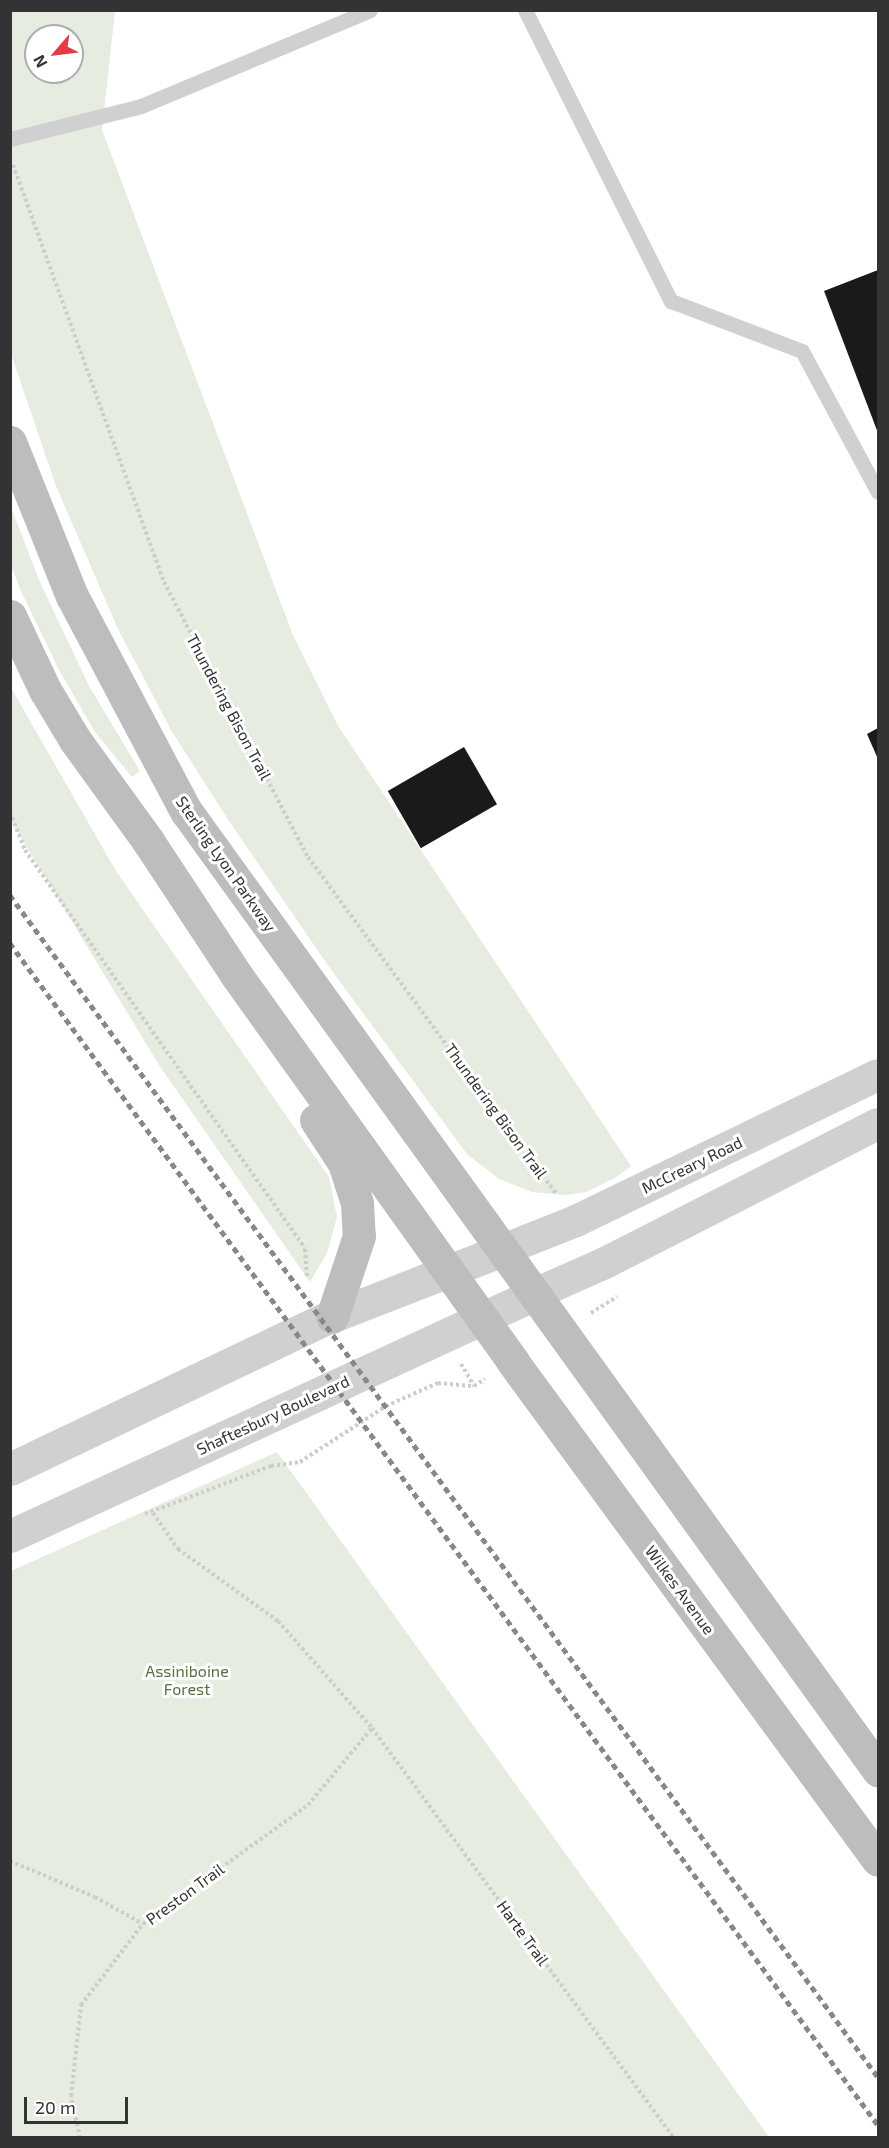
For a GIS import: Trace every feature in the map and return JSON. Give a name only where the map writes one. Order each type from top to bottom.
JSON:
[{"type":"main road","name":"Sterling Lyon Parkway","points":[[10,442],[72,596],[186,811],[503,1250]]},
{"type":"main road","points":[[10,616],[45,690],[75,740],[148,841],[237,976],[450,1270],[483,1320]]},
{"type":"main road","points":[[237,976],[277,1059],[344,1163],[357,1203],[359,1236],[319,1323]]},
{"type":"main road","points":[[503,1250],[879,1770]]},
{"type":"main road","name":"Wilkes Avenue","points":[[483,1320],[879,1860]]},
{"type":"street","name":"McCreary Road","points":[[503,1250],[576,1221],[879,1075]]},
{"type":"street","points":[[535,1294],[605,1263],[879,1124]]},
{"type":"street","points":[[10,1469],[319,1323],[503,1250]]},
{"type":"street","name":"Shaftesbury Boulevard","points":[[10,1536],[483,1320],[535,1294]]},
{"type":"lane","points":[[10,139],[141,106],[370,10]]},
{"type":"lane","points":[[525,10],[671,301],[802,351],[879,492]]},
{"type":"path","name":"Thundering Bison Trail","points":[[10,158],[164,582],[308,857],[559,1196]]},
{"type":"path","points":[[10,812],[31,860],[305,1249],[319,1323]]},
{"type":"path","points":[[342,1384],[365,1421],[438,1383],[474,1386]]},
{"type":"path","name":"Harte Trail","points":[[365,1421],[300,1462],[271,1466],[153,1513],[178,1548],[278,1621],[372,1728],[674,2138]]},
{"type":"path","name":"Preston Trail","points":[[80,2138],[71,2096],[81,2005],[143,1924],[308,1805],[372,1728]]},
{"type":"path","points":[[10,1862],[95,1897],[143,1924]]},
{"type":"green space","points":[[10,11],[115,11],[102,130],[293,635],[337,724],[631,1166],[615,1178],[586,1192],[565,1195],[532,1192],[499,1179],[467,1154],[327,964],[229,821],[171,730],[118,629],[56,486],[11,354]]},
{"type":"green space","points":[[11,507],[39,580],[89,686],[140,771],[132,777],[95,732],[59,670],[20,589],[11,565]]},
{"type":"green space","points":[[10,686],[116,871],[329,1177],[337,1217],[327,1253],[310,1282],[159,1065],[11,821]]},
{"type":"green space","name":"Assiniboine Forest","points":[[277,1452],[769,2137],[11,2137],[11,1571]]},
{"type":"building","points":[[878,270],[878,433],[824,291]]},
{"type":"building","points":[[878,728],[878,759],[867,734]]},
{"type":"building","points":[[464,747],[497,804],[421,848],[388,791]]},
{"type":"railway","points":[[10,895],[878,2077]]},
{"type":"railway","points":[[10,943],[878,2125]]}]
